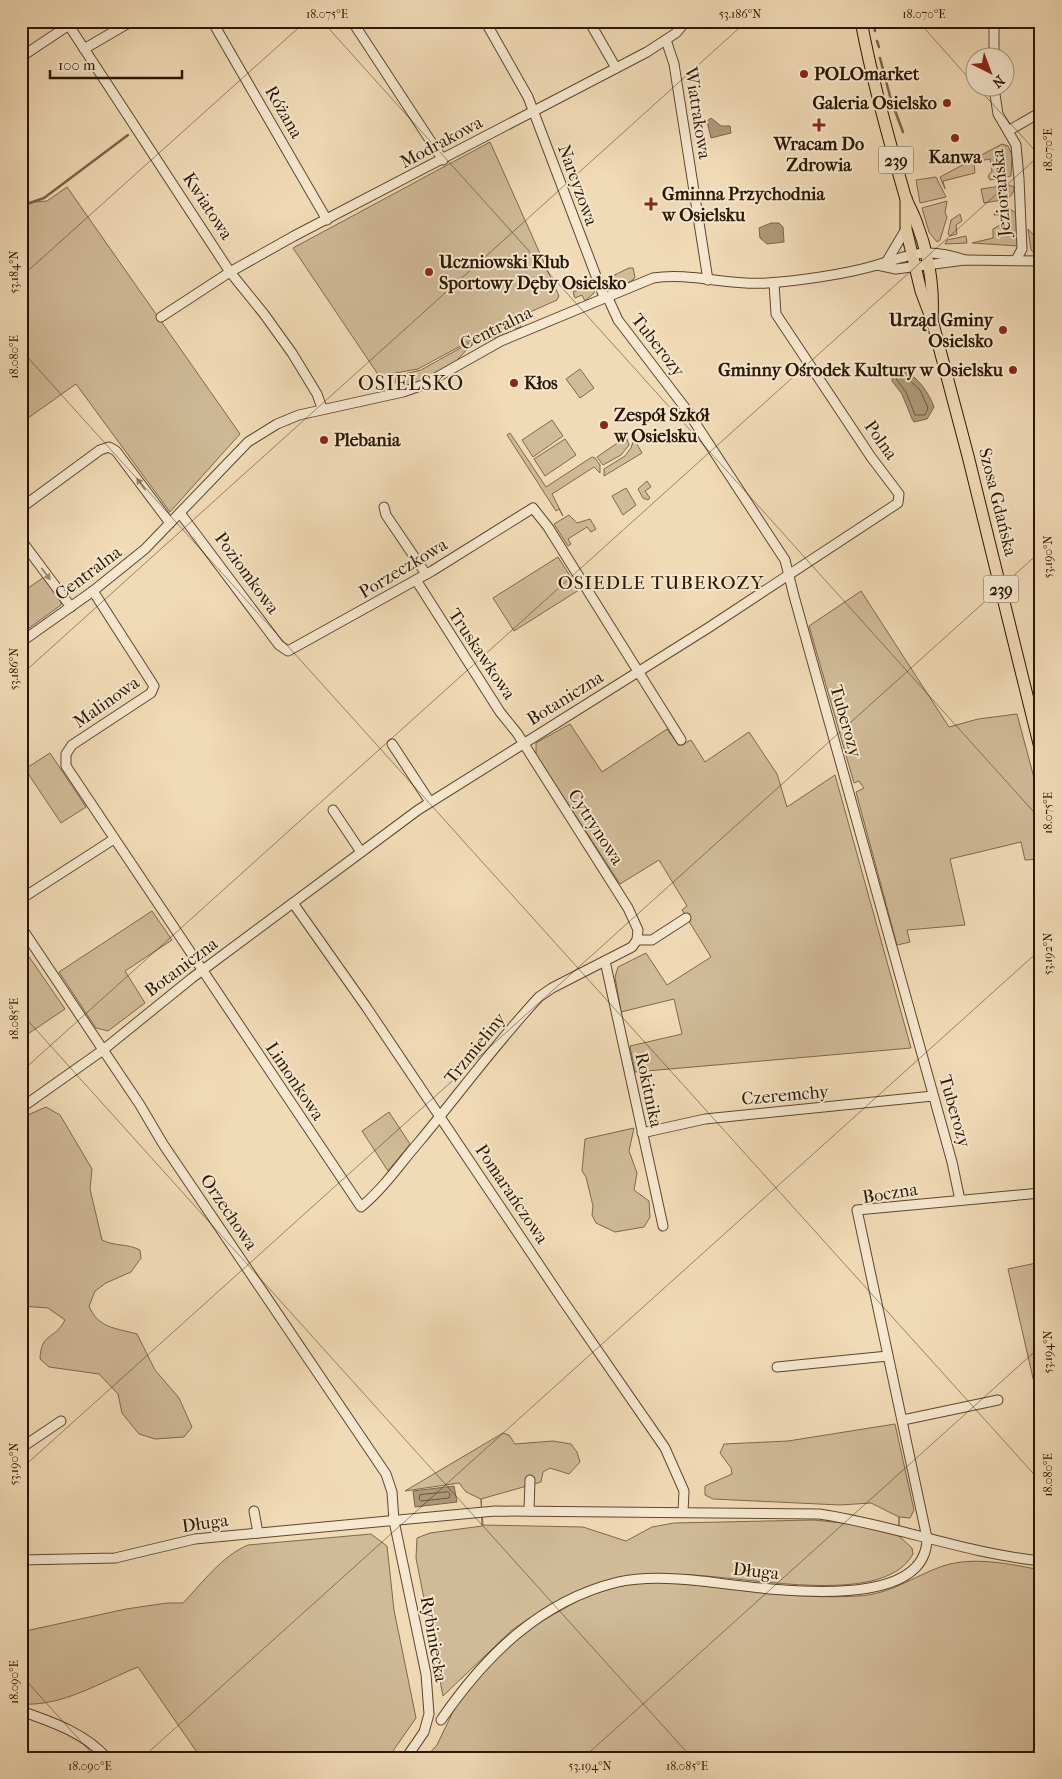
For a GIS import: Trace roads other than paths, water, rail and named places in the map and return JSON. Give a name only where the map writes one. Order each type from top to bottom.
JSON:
[{"type":"main road","name":"Szosa Gdańska","points":[[861,21],[868,56],[906,198],[918,224],[925,252],[933,296],[932,320]]},
{"type":"main road","name":"Szosa Gdańska","points":[[906,198],[906,229],[922,298],[932,320],[975,483],[1041,752]]},
{"type":"street","points":[[84,49],[132,21]]},
{"type":"street","name":"Różana","points":[[212,21],[327,220]]},
{"type":"street","points":[[352,21],[443,160]]},
{"type":"street","name":"Narcyzowa","points":[[485,21],[528,97],[605,296]]},
{"type":"street","points":[[589,21],[616,68]]},
{"type":"street","name":"Modrakowa","points":[[161,317],[230,272],[666,40],[686,21]]},
{"type":"street","points":[[994,21],[994,48]]},
{"type":"street","points":[[21,57],[67,23]]},
{"type":"street","name":"Kwiatowa","points":[[67,23],[230,272],[292,353],[315,390],[322,408]]},
{"type":"street","name":"Wiatrakowa","points":[[666,40],[674,64],[690,161],[691,183],[708,280]]},
{"type":"street","points":[[996,98],[998,114],[1008,131]]},
{"type":"street","name":"Jeziorańska","points":[[1016,260],[1022,249],[1016,145],[1008,131],[1041,112]]},
{"type":"street","points":[[887,260],[906,229]]},
{"type":"street","name":"Centralna","points":[[21,642],[71,607],[145,549],[255,436],[279,422],[322,408],[390,395],[423,385],[501,341],[605,296],[659,277],[753,284],[877,265],[887,260],[925,252],[939,252],[965,260]]},
{"type":"street","points":[[965,260],[1041,262]]},
{"type":"street","name":"Centralna","points":[[877,265],[896,269],[965,260]]},
{"type":"street","name":"Polna","points":[[774,282],[776,314],[900,499],[896,505],[789,575]]},
{"type":"street","name":"Tuberozy","points":[[605,296],[618,320],[686,408],[786,562],[952,1162],[960,1200]]},
{"type":"street","points":[[21,508],[100,450],[109,447],[116,451],[170,523]]},
{"type":"street","points":[[384,507],[386,514],[426,574]]},
{"type":"street","name":"Porzeczkowa","points":[[288,651],[416,580],[533,508],[551,532],[638,672]]},
{"type":"street","name":"Poziomkowa","points":[[180,513],[279,645],[288,651]]},
{"type":"street","points":[[21,540],[71,607]]},
{"type":"street","name":"Botaniczna","points":[[21,1108],[87,1059],[103,1050],[202,971],[360,852],[430,802],[789,575]]},
{"type":"street","name":"Truskawkowa","points":[[416,580],[436,615],[523,743]]},
{"type":"street","name":"Malinowa","points":[[93,590],[154,686],[151,693],[72,745],[66,754],[68,770],[202,971]]},
{"type":"street","points":[[638,672],[681,740]]},
{"type":"street","name":"Cytrynowa","points":[[523,743],[611,880],[635,921],[638,935]]},
{"type":"street","points":[[392,744],[430,802]]},
{"type":"street","points":[[333,810],[360,852]]},
{"type":"street","points":[[21,899],[114,839]]},
{"type":"street","name":"Pomarańczowa","points":[[293,903],[441,1117],[564,1302],[665,1448],[684,1491],[684,1512]]},
{"type":"street","name":"Trzmieliny","points":[[361,1208],[383,1186],[441,1117],[464,1085],[539,998],[552,988],[632,947],[638,935],[652,940],[686,918]]},
{"type":"street","name":"Orzechowa","points":[[21,927],[140,1105],[162,1144],[386,1474],[392,1492],[394,1521]]},
{"type":"street","name":"Rokitnika","points":[[605,961],[664,1226]]},
{"type":"street","name":"Limonkowa","points":[[202,971],[361,1208]]},
{"type":"street","name":"Czeremchy","points":[[642,1134],[705,1119],[933,1096]]},
{"type":"street","name":"Boczna","points":[[927,1538],[857,1210],[1041,1193]]},
{"type":"street","points":[[777,1367],[888,1356]]},
{"type":"street","points":[[903,1420],[998,1400]]},
{"type":"street","points":[[21,1448],[61,1422]]},
{"type":"street","points":[[530,1480],[530,1511]]},
{"type":"street","points":[[254,1511],[258,1533]]},
{"type":"street","name":"Długa","points":[[21,1560],[115,1558],[195,1539],[495,1511],[819,1514],[859,1519],[927,1538],[926,1554],[914,1572],[887,1585],[854,1590],[794,1591],[700,1581],[637,1579],[588,1592],[558,1606]]},
{"type":"street","name":"Rybiniecka","points":[[394,1521],[426,1674],[429,1714],[424,1732],[406,1758]]},
{"type":"street","points":[[927,1538],[1007,1557],[1041,1561]]},
{"type":"street","name":"Rybiniecka","points":[[441,1720],[465,1685],[508,1640],[531,1622],[558,1606]]},
{"type":"street","points":[[21,1711],[78,1735],[90,1742],[107,1758]]},
{"type":"water","points":[[711,118],[721,126],[730,126],[731,133],[711,138],[707,121]]},
{"type":"water","points":[[771,223],[779,223],[783,227],[784,242],[767,244],[760,238],[759,228]]},
{"type":"water","points":[[897,369],[915,378],[928,395],[934,407],[927,419],[914,422],[912,419],[902,394],[892,381],[892,373]]},
{"type":"water","points":[[454,1486],[457,1502],[415,1507],[413,1491]]},
{"type":"waterway","points":[[873,21],[875,31]]},
{"type":"waterway","points":[[877,41],[879,47]]},
{"type":"waterway","points":[[880,58],[891,100],[903,132]]},
{"type":"waterway","points":[[21,206],[44,198],[128,135]]},
{"type":"place","name":"POLOmarket","points":[[804,74]]},
{"type":"place","name":"Galeria Osielsko","points":[[947,103]]},
{"type":"place","name":"Wracam Do Zdrowia","points":[[819,125]]},
{"type":"place","name":"Kanwa","points":[[955,138]]},
{"type":"place","name":"Gminna Przychodnia w Osielsku","points":[[651,204]]},
{"type":"place","name":"Uczniowski Klub Sportowy Dęby Osielsko","points":[[429,272]]},
{"type":"place","name":"Urząd Gminy Osielsko","points":[[1003,330]]},
{"type":"place","name":"Gminny Ośrodek Kultury w Osielsku","points":[[1013,370]]},
{"type":"place","name":"Kłos","points":[[514,383]]},
{"type":"place","name":"Zespół Szkół w Osielsku","points":[[604,425]]},
{"type":"place","name":"Plebania","points":[[324,440]]},
{"type":"district","name":"OSIELSKO","points":[[411,383]]},
{"type":"district","name":"OSIEDLE TUBEROZY","points":[[661,582]]}]
